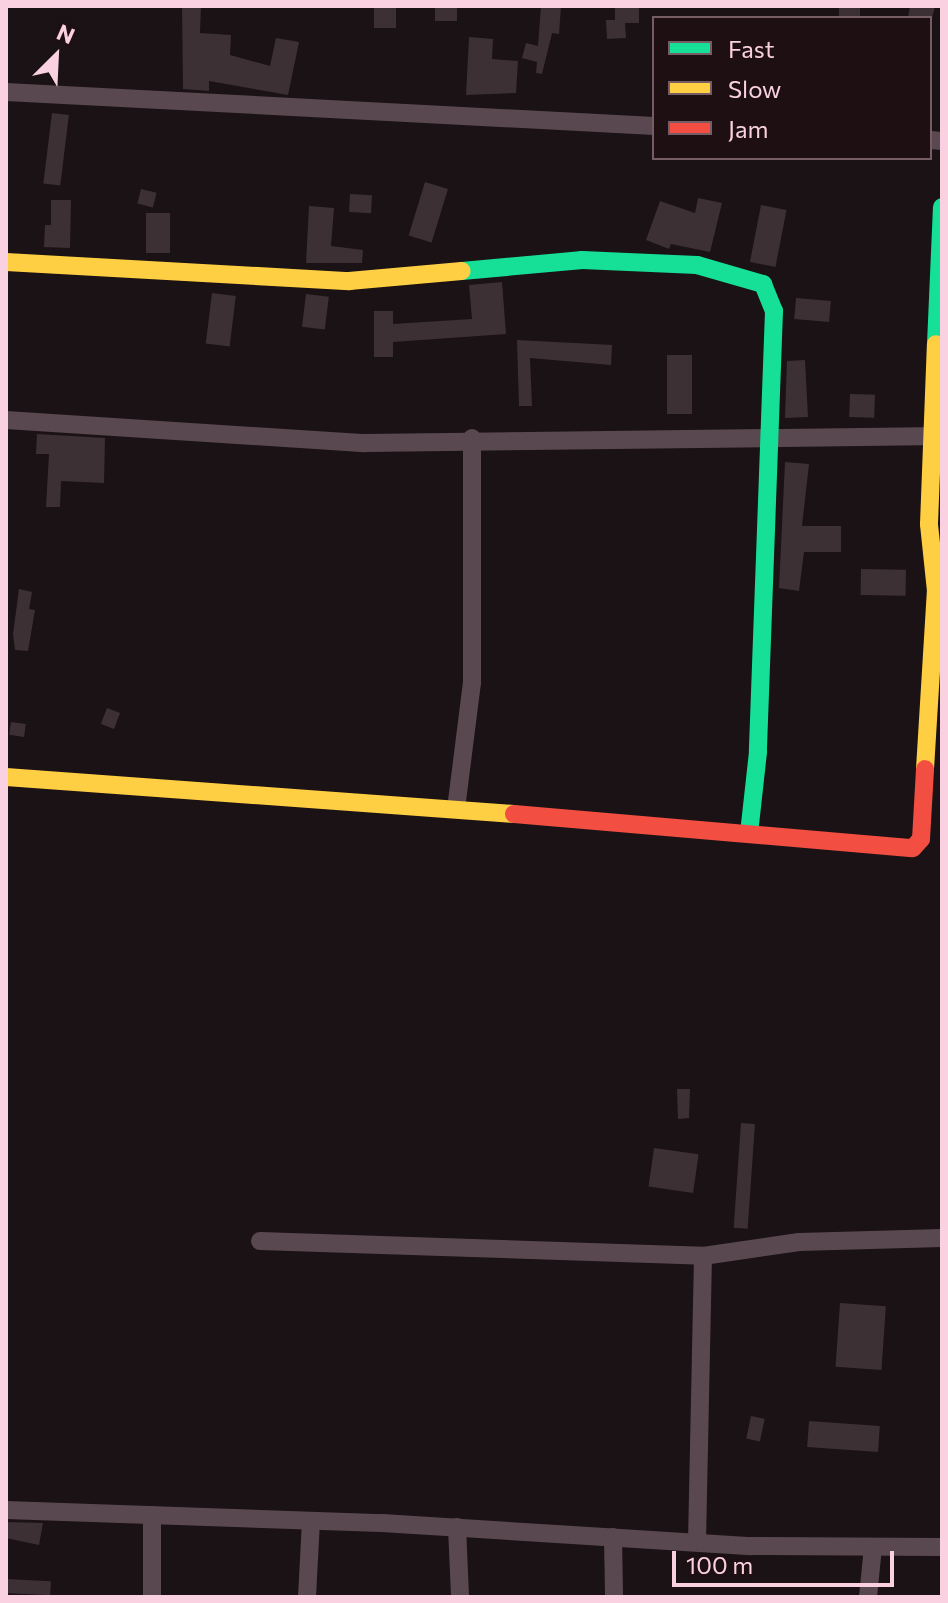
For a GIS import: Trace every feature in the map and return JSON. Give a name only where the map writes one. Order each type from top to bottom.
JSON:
[{"type":"street","points":[[6,92],[652,126]]},
{"type":"street","points":[[6,777],[456,809],[913,848],[921,839],[939,592],[929,524],[937,435],[942,207]]},
{"type":"street","points":[[6,262],[349,281],[556,260],[732,271],[763,284],[771,295],[769,438],[758,752],[749,834]]},
{"type":"street","points":[[6,420],[365,443],[472,438],[937,435]]},
{"type":"street","points":[[456,809],[472,683],[472,438]]},
{"type":"street","points":[[260,1241],[703,1256],[799,1242],[942,1238]]},
{"type":"street","points":[[697,1542],[703,1256]]},
{"type":"street","points":[[6,1510],[457,1527],[697,1542],[942,1547]]},
{"type":"street","points":[[152,1515],[152,1597]]},
{"type":"street","points":[[307,1597],[311,1521]]},
{"type":"street","points":[[457,1527],[460,1597]]},
{"type":"street","points":[[613,1537],[614,1597]]},
{"type":"street","points":[[868,1597],[873,1547]]},
{"type":"building","points":[[182,6],[201,6],[200,33],[231,35],[230,55],[270,66],[276,38],[299,42],[288,95],[209,81],[209,91],[183,89]]},
{"type":"building","points":[[374,6],[396,6],[396,28],[374,28]]},
{"type":"building","points":[[435,6],[457,6],[457,21],[435,21]]},
{"type":"building","points":[[541,6],[561,6],[559,34],[552,33],[542,74],[536,73],[537,62],[522,58],[526,43],[538,46]]},
{"type":"building","points":[[615,6],[639,6],[639,23],[625,23],[626,38],[607,39],[606,20],[615,20]]},
{"type":"building","points":[[839,6],[860,6],[860,16],[839,16]]},
{"type":"building","points":[[910,6],[935,6],[932,18],[908,16]]},
{"type":"building","points":[[469,37],[493,39],[492,59],[518,61],[516,93],[466,95]]},
{"type":"building","points":[[52,113],[69,115],[60,186],[43,183]]},
{"type":"building","points":[[425,182],[448,189],[432,243],[409,236]]},
{"type":"building","points":[[141,189],[157,193],[153,207],[137,204]]},
{"type":"building","points":[[350,194],[372,195],[371,213],[349,212]]},
{"type":"building","points":[[698,198],[722,203],[710,252],[671,244],[669,249],[646,240],[660,201],[695,213]]},
{"type":"building","points":[[51,200],[71,200],[70,248],[44,247],[45,225],[51,225]]},
{"type":"building","points":[[761,205],[787,210],[775,267],[750,262]]},
{"type":"building","points":[[309,206],[334,208],[331,246],[363,250],[362,263],[306,263]]},
{"type":"building","points":[[146,213],[170,213],[170,253],[146,253]]},
{"type":"building","points":[[502,282],[506,334],[393,342],[393,357],[374,357],[374,311],[393,311],[393,324],[472,319],[469,285]]},
{"type":"building","points":[[212,293],[236,296],[230,347],[206,344]]},
{"type":"building","points":[[306,294],[329,297],[325,330],[302,327]]},
{"type":"building","points":[[796,298],[831,301],[829,322],[794,319]]},
{"type":"building","points":[[517,340],[612,345],[611,365],[530,358],[532,406],[519,406]]},
{"type":"building","points":[[667,355],[692,355],[692,414],[667,414]]},
{"type":"building","points":[[805,360],[808,417],[785,418],[787,361]]},
{"type":"building","points":[[850,394],[875,395],[874,418],[849,417]]},
{"type":"building","points":[[37,434],[105,438],[104,483],[61,481],[60,507],[46,507],[49,454],[36,454]]},
{"type":"building","points":[[785,462],[809,464],[802,526],[841,526],[841,552],[804,552],[799,591],[779,588]]},
{"type":"building","points":[[861,569],[906,570],[906,596],[861,595]]},
{"type":"building","points":[[19,589],[32,592],[29,609],[35,610],[28,651],[15,650],[13,634]]},
{"type":"building","points":[[107,708],[120,713],[114,729],[101,724]]},
{"type":"building","points":[[11,722],[26,724],[24,737],[9,735]]},
{"type":"building","points":[[677,1089],[690,1089],[689,1118],[678,1119]]},
{"type":"building","points":[[741,1123],[755,1124],[748,1229],[734,1228]]},
{"type":"building","points":[[654,1148],[699,1154],[693,1193],[649,1187]]},
{"type":"building","points":[[840,1303],[886,1306],[881,1370],[836,1367]]},
{"type":"building","points":[[751,1416],[765,1419],[760,1441],[746,1438]]},
{"type":"building","points":[[809,1421],[880,1426],[878,1452],[807,1447]]},
{"type":"building","points":[[6,1522],[43,1523],[39,1545],[6,1538]]},
{"type":"building","points":[[6,1579],[51,1581],[50,1595],[6,1593]]},
{"type":"traffic: fast","points":[[936,344],[942,207]]},
{"type":"traffic: fast","points":[[462,271],[582,260],[697,265],[763,284],[774,311],[758,752],[749,834]]},
{"type":"traffic: slow","points":[[6,262],[349,281],[462,271]]},
{"type":"traffic: slow","points":[[925,769],[936,591],[929,524],[936,344]]},
{"type":"traffic: slow","points":[[6,777],[514,814]]},
{"type":"traffic: jam","points":[[514,814],[913,848],[921,839],[925,769]]}]
